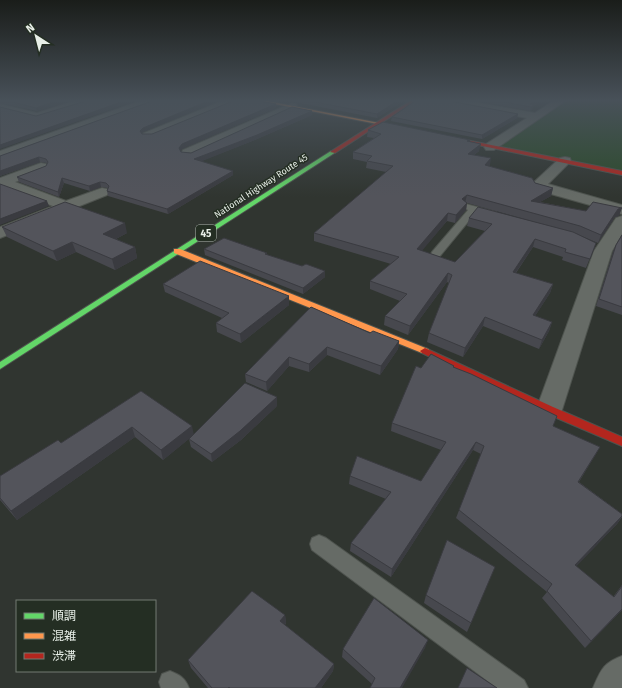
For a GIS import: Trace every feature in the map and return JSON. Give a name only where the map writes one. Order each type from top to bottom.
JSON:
[{"type":"main road","name":"National Highway Route 45","points":[[0,366],[363,133]]},
{"type":"main road","points":[[445,137],[622,173]]},
{"type":"main road","points":[[177,252],[438,356],[549,410],[622,442]]},
{"type":"street","points":[[0,154],[60,133]]},
{"type":"street","points":[[148,135],[152,133]]},
{"type":"street","points":[[187,153],[231,133]]},
{"type":"street","points":[[490,146],[510,133]]},
{"type":"street","points":[[565,161],[538,186],[622,210]]},
{"type":"street","points":[[0,183],[41,167]]},
{"type":"street","points":[[0,183],[66,206]]},
{"type":"street","points":[[0,233],[102,192]]},
{"type":"street","points":[[549,410],[599,249],[622,221]]},
{"type":"street","points":[[613,688],[622,675]]},
{"type":"lane","points":[[436,254],[470,208],[505,218]]},
{"type":"lane","points":[[319,544],[516,688]]},
{"type":"green space","points":[[517,133],[622,133],[622,171],[500,146]]},
{"type":"building","points":[[0,133],[34,133],[0,145]]},
{"type":"building","points":[[63,133],[208,133],[182,144],[179,148],[181,152],[191,153],[235,133],[261,133],[194,159],[233,171],[167,209],[107,191],[109,186],[106,183],[100,182],[89,186],[62,178],[58,192],[17,177],[46,166],[48,162],[46,159],[39,157],[0,171],[0,156]]},
{"type":"building","points":[[378,133],[437,133],[470,140],[467,141],[481,144],[468,154],[491,158],[485,165],[532,178],[535,183],[553,188],[531,201],[586,211],[593,202],[622,208],[618,209],[601,235],[580,226],[467,195],[462,199],[467,203],[456,215],[448,213],[417,249],[455,262],[492,224],[469,218],[478,207],[573,232],[596,243],[590,259],[565,252],[566,249],[535,239],[513,272],[553,284],[533,315],[552,322],[542,340],[485,317],[465,348],[429,333],[452,275],[448,273],[410,326],[385,316],[407,294],[370,281],[399,257],[314,233],[393,166],[367,161],[372,156],[353,152],[381,134]]},
{"type":"building","points":[[473,133],[485,133],[482,135]]},
{"type":"building","points":[[0,184],[47,201],[0,219]]},
{"type":"building","points":[[65,202],[125,223],[103,234],[135,247],[112,259],[72,242],[53,251],[2,227]]},
{"type":"building","points":[[622,235],[622,307],[599,299],[616,245]]},
{"type":"building","points":[[224,238],[267,253],[265,254],[302,266],[306,264],[325,271],[303,288],[204,249]]},
{"type":"building","points":[[200,261],[289,296],[240,334],[216,323],[229,313],[163,284]]},
{"type":"building","points":[[311,307],[370,333],[373,331],[399,341],[381,366],[327,347],[309,364],[289,357],[266,382],[245,374]]},
{"type":"building","points":[[431,354],[454,366],[453,367],[471,374],[557,416],[553,426],[600,447],[578,482],[622,514],[622,516],[575,565],[614,597],[622,586],[622,609],[591,641],[547,591],[552,584],[459,510],[484,446],[476,442],[392,569],[351,543],[391,492],[350,476],[357,456],[421,481],[446,442],[392,423],[416,366],[421,368]]},
{"type":"building","points":[[245,383],[277,397],[240,431],[211,454],[189,439]]},
{"type":"building","points":[[141,391],[192,426],[161,450],[132,427],[11,511],[0,498],[0,476],[58,440],[61,443]]},
{"type":"building","points":[[447,540],[495,567],[471,623],[426,595]]},
{"type":"building","points":[[252,591],[285,615],[280,621],[334,664],[315,688],[212,688],[188,660]]},
{"type":"building","points":[[374,598],[428,640],[400,688],[370,688],[375,678],[343,649]]},
{"type":"building","points":[[467,668],[497,688],[458,688]]},
{"type":"traffic: fast","points":[[0,366],[333,152]]},
{"type":"traffic: slow","points":[[177,251],[425,351]]},
{"type":"traffic: jam","points":[[333,152],[363,133]]},
{"type":"traffic: jam","points":[[451,138],[622,173]]},
{"type":"traffic: jam","points":[[425,351],[549,410],[622,442]]}]
